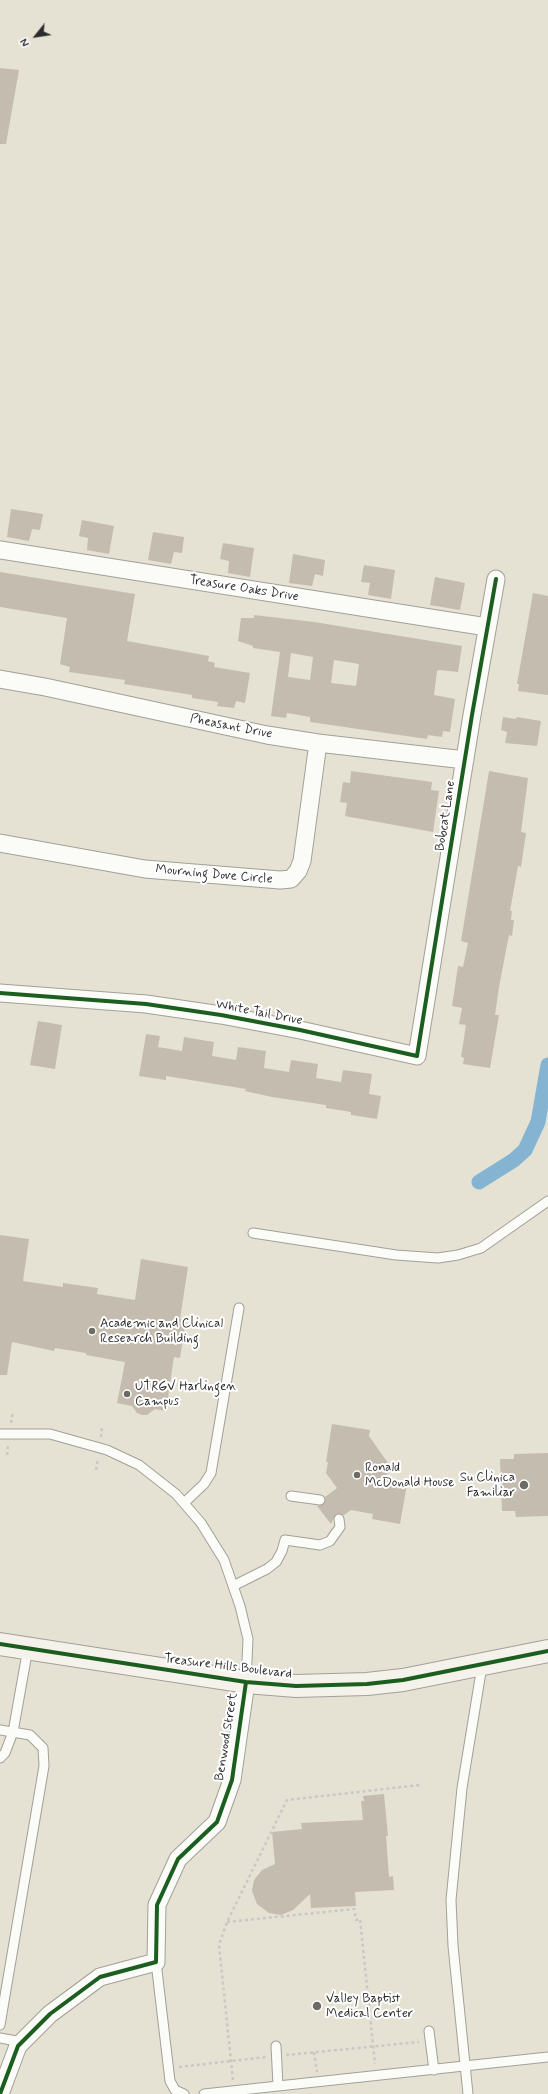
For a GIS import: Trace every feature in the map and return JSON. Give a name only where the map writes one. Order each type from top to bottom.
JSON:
[{"type":"street","name":"Treasure Oaks Drive","points":[[0,550],[487,627]]},
{"type":"street","name":"Bobcat Lane","points":[[417,1056],[496,579]]},
{"type":"street","name":"Pheasant Drive","points":[[0,679],[45,687],[200,722],[318,743],[465,760]]},
{"type":"street","name":"Mourning Dove Circle","points":[[0,843],[145,869],[280,880],[291,879],[298,871],[302,861],[318,743]]},
{"type":"street","name":"White Tail Drive","points":[[0,993],[146,1004],[206,1013],[300,1030],[417,1056]]},
{"type":"street","name":"Treasure Hills Boulevard","points":[[0,1644],[246,1682],[296,1686],[367,1684],[403,1680],[482,1666],[548,1651]]},
{"type":"street","name":"Benwood Street","points":[[156,1962],[157,1904],[178,1859],[217,1822],[232,1780],[246,1682]]},
{"type":"street","points":[[0,2094],[18,2046],[50,2014],[100,1977],[156,1962]]},
{"type":"lane","points":[[253,1233],[396,1255],[438,1258],[458,1255],[481,1248],[548,1201]]},
{"type":"lane","points":[[184,1504],[204,1484],[211,1473],[239,1308]]},
{"type":"lane","points":[[0,1434],[50,1434],[107,1450],[139,1465],[176,1494],[201,1523],[224,1560],[240,1606],[248,1639],[246,1682]]},
{"type":"lane","points":[[291,1496],[320,1500]]},
{"type":"lane","points":[[233,1586],[267,1569],[276,1562],[282,1551],[285,1540],[320,1545],[330,1541],[340,1527],[339,1519]]},
{"type":"lane","points":[[0,1758],[6,1754],[13,1732],[28,1648]]},
{"type":"lane","points":[[468,2094],[464,2067],[453,1946],[451,1900],[462,1788],[482,1666]]},
{"type":"lane","points":[[0,1730],[30,1735],[43,1748],[44,1766],[0,2025]]},
{"type":"lane","points":[[156,1962],[171,2092],[184,2094]]},
{"type":"lane","points":[[430,2036],[434,2070]]},
{"type":"lane","points":[[0,2038],[22,2042]]},
{"type":"lane","points":[[276,2051],[278,2085]]},
{"type":"lane","points":[[204,2094],[548,2057]]},
{"type":"path","points":[[236,2090],[231,2061],[219,1945],[227,1922],[287,1800],[420,1786]]},
{"type":"path","points":[[227,1922],[354,1909],[356,1920],[360,1920],[376,2075]]},
{"type":"path","points":[[169,2069],[231,2061],[276,2051],[314,2052],[373,2046],[430,2036]]},
{"type":"path","points":[[314,2052],[318,2081]]},
{"type":"building","points":[[0,68],[19,70],[6,144],[0,144]]},
{"type":"building","points":[[11,509],[43,514],[40,530],[32,529],[29,541],[7,537]]},
{"type":"building","points":[[82,520],[114,526],[109,554],[87,550],[88,538],[79,536]]},
{"type":"building","points":[[153,532],[184,537],[182,553],[174,552],[171,564],[148,560]]},
{"type":"building","points":[[223,543],[254,548],[250,577],[228,573],[229,561],[220,559]]},
{"type":"building","points":[[293,554],[325,560],[323,576],[315,574],[312,586],[289,583]]},
{"type":"building","points":[[364,565],[395,570],[391,599],[368,595],[370,583],[361,582]]},
{"type":"building","points":[[0,572],[135,594],[127,641],[209,656],[208,661],[215,663],[214,667],[250,673],[245,703],[236,701],[234,708],[217,706],[218,702],[192,698],[192,695],[124,684],[125,680],[69,672],[70,667],[60,664],[67,618],[0,607]]},
{"type":"building","points":[[435,577],[465,583],[460,610],[430,605]]},
{"type":"building","points":[[533,593],[548,596],[548,695],[518,691],[519,684],[517,684]]},
{"type":"building","points":[[254,615],[314,622],[462,646],[458,672],[437,671],[434,695],[455,699],[450,732],[443,731],[442,737],[428,735],[427,739],[310,722],[310,717],[287,713],[286,718],[271,716],[280,652],[253,648],[253,646],[238,641],[241,618],[254,618]],"holes":[[[291,653],[313,657],[310,680],[288,677]],[[334,660],[359,664],[356,686],[331,683]]]},
{"type":"building","points":[[503,717],[516,719],[517,717],[541,721],[537,746],[505,743],[507,732],[501,730]]},
{"type":"building","points":[[351,771],[432,782],[431,790],[439,791],[433,832],[345,816],[347,803],[340,802],[343,782],[350,783]]},
{"type":"building","points":[[489,771],[528,778],[521,832],[526,833],[521,867],[518,866],[510,911],[512,911],[511,920],[514,920],[512,936],[509,935],[499,987],[495,1015],[499,1015],[490,1068],[463,1064],[464,1058],[461,1057],[466,1025],[459,1024],[462,1008],[452,1006],[458,966],[463,967],[468,943],[461,941]]},
{"type":"building","points":[[38,1021],[62,1025],[55,1069],[30,1065]]},
{"type":"building","points":[[146,1034],[160,1036],[158,1047],[182,1051],[184,1037],[214,1042],[212,1056],[236,1060],[238,1047],[266,1051],[264,1068],[289,1072],[291,1060],[318,1064],[316,1078],[341,1082],[343,1070],[372,1074],[369,1094],[381,1096],[377,1119],[351,1115],[351,1112],[326,1108],[326,1105],[272,1097],[245,1091],[246,1089],[166,1076],[166,1080],[139,1076]]},
{"type":"building","name":"Academic and Clinical Research Building","points":[[0,1235],[29,1239],[23,1281],[63,1287],[63,1283],[98,1288],[97,1294],[135,1300],[141,1259],[188,1267],[180,1319],[186,1320],[180,1358],[174,1357],[166,1411],[155,1409],[147,1415],[142,1415],[137,1413],[132,1406],[117,1403],[125,1362],[86,1355],[86,1353],[55,1348],[54,1351],[12,1342],[7,1375],[0,1375]]},
{"type":"building","name":"Ronald McDonald House","points":[[332,1424],[370,1430],[369,1436],[393,1470],[380,1479],[407,1484],[400,1524],[372,1519],[373,1514],[351,1510],[344,1515],[336,1514],[331,1524],[317,1506],[324,1504],[325,1497],[337,1488],[326,1473],[328,1462],[326,1462]]},
{"type":"building","name":"Su Clinica Familiar","points":[[548,1453],[548,1516],[516,1517],[515,1511],[502,1511],[500,1459],[514,1459],[514,1454]]},
{"type":"building","points":[[384,1794],[388,1836],[386,1836],[389,1877],[393,1876],[394,1890],[355,1892],[356,1906],[311,1908],[310,1894],[293,1910],[281,1915],[269,1913],[257,1904],[252,1891],[254,1880],[262,1870],[275,1864],[272,1832],[302,1829],[301,1823],[363,1820],[361,1801],[364,1801],[363,1796]]},
{"type":"waterway","points":[[479,1182],[514,1160],[525,1150],[538,1122],[548,1065]]},
{"type":"cycle path","points":[[0,993],[146,1004],[221,1015],[300,1030],[417,1056],[472,715],[496,579]]},
{"type":"cycle path","points":[[0,1644],[246,1682],[296,1686],[367,1684],[403,1680],[548,1651]]},
{"type":"cycle path","points":[[0,2094],[18,2046],[50,2014],[100,1977],[156,1962],[157,1905],[178,1859],[217,1822],[232,1780],[246,1682]]},
{"type":"place","name":"Academic and Clinical Research Building","points":[[92,1331]]},
{"type":"place","name":"UTRGV Harlingen Campus","points":[[127,1394]]},
{"type":"place","name":"Ronald McDonald House","points":[[357,1475]]},
{"type":"place","name":"Su Clinica Familiar","points":[[524,1485]]},
{"type":"place","name":"Valley Baptist Medical Center","points":[[317,2006]]}]
